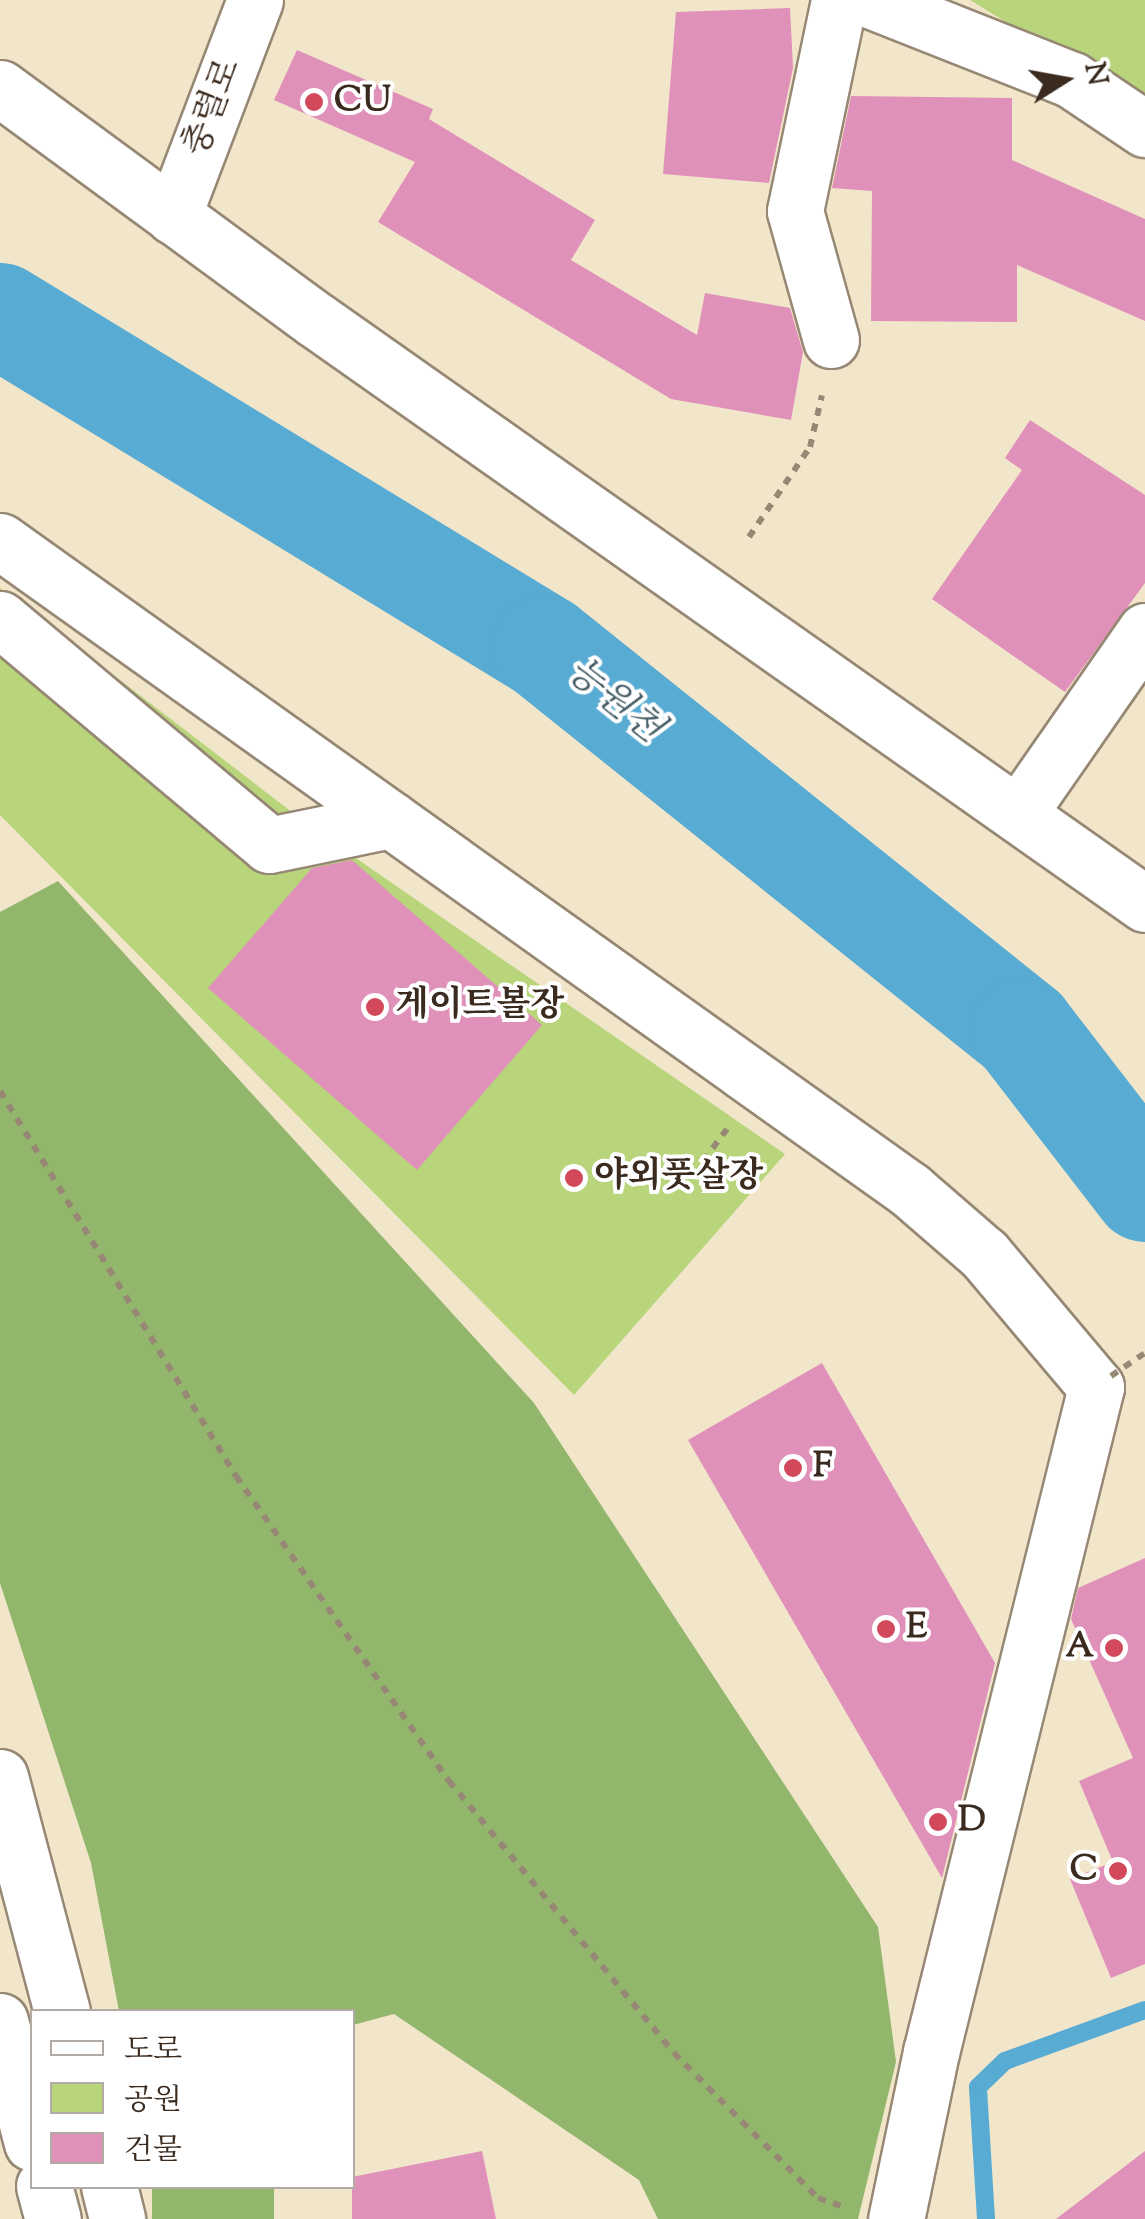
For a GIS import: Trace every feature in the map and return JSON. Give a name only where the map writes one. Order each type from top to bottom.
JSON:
[{"type":"main road","name":"충렬로","points":[[173,216],[255,0]]},
{"type":"main road","points":[[831,340],[795,212],[839,0]]},
{"type":"main road","points":[[870,0],[1072,80],[1145,129]]},
{"type":"main road","points":[[0,88],[173,216],[1145,904]]},
{"type":"main road","points":[[0,607],[7,546],[910,1190],[984,1254],[1096,1387],[931,2052],[871,2214]]},
{"type":"main road","points":[[0,619],[269,845],[391,820]]},
{"type":"main road","points":[[1018,814],[1145,631]]},
{"type":"main road","points":[[0,1777],[61,2009]]},
{"type":"main road","points":[[0,2021],[30,2135]]},
{"type":"main road","points":[[45,2189],[53,2219]]},
{"type":"main road","points":[[110,2189],[118,2219]]},
{"type":"path","points":[[749,536],[810,446],[831,340]]},
{"type":"path","points":[[0,1091],[236,1476],[449,1781],[674,2052],[818,2198],[871,2214]]},
{"type":"path","points":[[1112,1376],[1145,1353]]},
{"type":"green space","points":[[970,0],[1145,0],[1145,108]]},
{"type":"green space","points":[[0,588],[318,832],[785,1154],[574,1395],[0,815]]},
{"type":"green space","points":[[58,881],[534,1403],[878,1927],[896,2062],[858,2219],[658,2219],[639,2180],[394,2014],[355,2024],[355,2009],[119,2009],[91,1863],[0,1583],[0,912]]},
{"type":"green space","points":[[152,2189],[274,2189],[274,2219],[152,2219]]},
{"type":"building","points":[[790,8],[793,68],[769,183],[663,174],[676,12]]},
{"type":"building","points":[[297,50],[433,109],[429,119],[595,220],[571,260],[697,335],[705,293],[790,308],[803,352],[791,420],[671,399],[378,222],[415,162],[274,100]]},
{"type":"building","points":[[851,96],[1012,98],[1012,160],[1145,219],[1145,321],[1017,265],[1017,322],[871,321],[872,191],[832,188]]},
{"type":"building","points":[[1030,420],[1145,495],[1145,583],[1065,692],[932,599],[1022,470],[1005,458]]},
{"type":"building","name":"게이트볼장","points":[[352,860],[542,1025],[417,1170],[208,988],[312,868]]},
{"type":"building","points":[[822,1363],[995,1663],[942,1878],[688,1440]]},
{"type":"building","points":[[1145,1558],[1145,1964],[1111,1978],[1070,1879],[1113,1862],[1079,1781],[1133,1758],[1071,1619],[1078,1588]]},
{"type":"building","points":[[482,2151],[496,2219],[352,2219],[355,2176]]},
{"type":"building","points":[[1145,2151],[1145,2219],[1056,2219]]},
{"type":"waterway","name":"능원천","points":[[0,315],[544,647],[1022,1030],[1145,1189]]},
{"type":"waterway","points":[[986,2219],[978,2087],[1005,2061],[1145,2010]]},
{"type":"place","name":"CU","points":[[314,102]]},
{"type":"place","name":"게이트볼장","points":[[375,1007]]},
{"type":"place","name":"야외풋살장","points":[[574,1178]]},
{"type":"place","name":"F","points":[[793,1468]]},
{"type":"place","name":"E","points":[[886,1629]]},
{"type":"place","name":"A","points":[[1114,1648]]},
{"type":"place","name":"D","points":[[938,1822]]},
{"type":"place","name":"C","points":[[1118,1871]]}]
